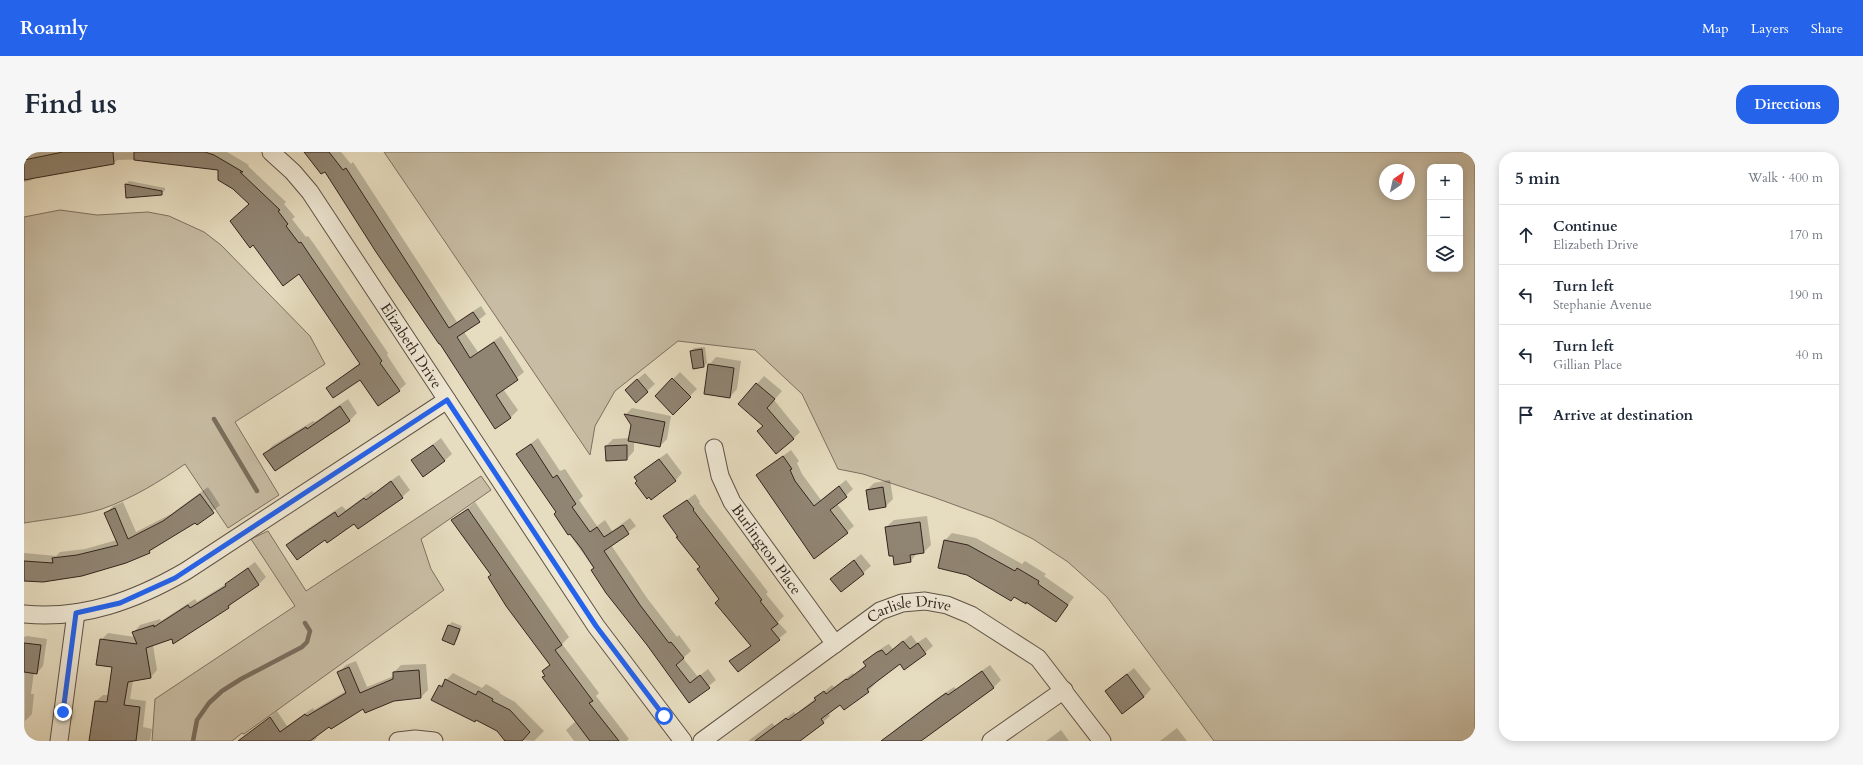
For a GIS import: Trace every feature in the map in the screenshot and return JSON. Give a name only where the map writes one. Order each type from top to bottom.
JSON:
[{"type":"street","name":"Elizabeth Drive","points":[[271,152],[293,172],[310,192],[596,626],[683,741]]},
{"type":"street","points":[[24,614],[76,613],[120,603],[175,578],[447,400]]},
{"type":"street","name":"Burlington Place","points":[[714,448],[722,480],[732,502],[835,644]]},
{"type":"street","name":"Carlisle Drive","points":[[702,741],[880,611],[892,606],[913,601],[936,602],[971,615],[1028,650],[1046,666],[1102,741]]},
{"type":"street","points":[[59,741],[76,613]]},
{"type":"street","points":[[991,741],[1064,690]]},
{"type":"street","points":[[398,741],[415,739],[434,741]]},
{"type":"shaded area","points":[[384,152],[1475,152],[1475,741],[1214,741],[1107,597],[1068,562],[1033,539],[993,519],[863,474],[838,469],[802,394],[755,350],[678,341],[615,391],[595,426],[590,455]]},
{"type":"shaded area","points":[[60,210],[97,215],[148,212],[169,216],[204,232],[221,245],[310,336],[325,364],[235,422],[279,495],[228,528],[185,464],[145,489],[102,509],[24,523],[24,217]]},
{"type":"shaded area","points":[[481,476],[491,490],[421,539],[431,569],[444,590],[244,734],[242,733],[232,741],[152,741],[155,699],[295,606],[251,539],[268,531],[306,591]]},
{"type":"building","points":[[63,152],[113,152],[114,164],[24,180],[24,160]]},
{"type":"building","points":[[134,152],[205,152],[214,155],[243,172],[240,172],[280,210],[278,211],[288,224],[286,226],[299,243],[301,242],[382,361],[380,363],[400,391],[378,406],[360,380],[333,398],[326,388],[360,364],[299,274],[283,286],[253,245],[250,248],[230,221],[249,204],[233,189],[218,180],[218,170],[134,160]]},
{"type":"building","points":[[304,152],[329,152],[343,170],[346,168],[449,328],[473,312],[480,322],[457,337],[470,358],[494,342],[518,380],[496,395],[511,418],[495,429],[440,344],[376,252],[325,172],[321,174]]},
{"type":"building","points":[[125,184],[162,191],[162,195],[126,198]]},
{"type":"building","points":[[702,349],[704,367],[693,369],[690,351]]},
{"type":"building","points":[[708,364],[734,368],[730,398],[704,394]]},
{"type":"building","points":[[672,378],[691,397],[673,415],[655,396]]},
{"type":"building","points":[[637,379],[648,392],[636,403],[625,390]]},
{"type":"building","points":[[756,383],[775,399],[767,408],[794,439],[776,454],[757,431],[763,426],[738,404]]},
{"type":"building","points":[[340,406],[350,421],[275,471],[263,454],[306,427],[307,429]]},
{"type":"building","points":[[624,414],[665,422],[660,447],[628,441],[631,425]]},
{"type":"building","points":[[531,444],[553,478],[557,475],[576,504],[572,507],[590,532],[597,527],[604,537],[623,525],[629,534],[604,551],[640,605],[669,643],[671,642],[684,658],[676,665],[690,683],[700,675],[710,688],[689,703],[647,645],[606,593],[591,570],[594,568],[570,534],[568,535],[554,514],[556,512],[516,454]]},
{"type":"building","points":[[433,445],[445,461],[423,477],[411,460]]},
{"type":"building","points":[[627,445],[627,460],[606,461],[605,446]]},
{"type":"building","points":[[783,456],[792,469],[790,470],[795,481],[814,506],[839,486],[847,497],[830,510],[848,533],[814,559],[756,475]]},
{"type":"building","points":[[659,459],[676,481],[651,500],[649,497],[647,499],[635,483],[637,481],[634,477]]},
{"type":"building","points":[[391,481],[403,498],[358,529],[354,524],[327,543],[325,540],[297,560],[286,545],[335,512],[338,517],[364,498],[366,500]]},
{"type":"building","points":[[883,487],[886,507],[869,510],[866,490]]},
{"type":"building","points":[[200,494],[214,513],[197,525],[195,523],[149,551],[150,553],[126,563],[82,576],[43,582],[24,581],[24,561],[53,563],[52,558],[77,555],[118,545],[104,513],[115,508],[128,539],[163,521]]},
{"type":"building","points":[[687,500],[762,600],[760,601],[778,624],[771,629],[780,640],[738,672],[729,661],[751,646],[715,603],[719,599],[697,569],[700,567],[676,537],[678,537],[663,516]]},
{"type":"building","points":[[468,509],[562,645],[555,650],[593,701],[589,703],[619,741],[590,741],[542,677],[545,676],[542,671],[550,665],[506,606],[488,577],[491,575],[451,520]]},
{"type":"building","points":[[920,522],[924,553],[910,555],[911,562],[894,565],[893,556],[889,556],[885,527]]},
{"type":"building","points":[[944,540],[968,545],[1015,571],[1017,568],[1039,581],[1038,584],[1068,605],[1056,622],[1026,602],[1026,604],[1014,597],[1011,601],[967,575],[938,568]]},
{"type":"building","points":[[854,560],[864,574],[841,592],[830,579]]},
{"type":"building","points":[[248,568],[259,585],[228,606],[229,608],[173,644],[172,639],[146,648],[151,678],[128,682],[124,705],[140,707],[136,741],[89,741],[95,701],[107,702],[112,667],[96,665],[100,639],[137,644],[132,632],[154,625],[154,627],[188,605],[190,608],[226,586],[225,584]]},
{"type":"building","points":[[448,625],[460,629],[454,645],[442,640]]},
{"type":"building","points":[[903,641],[910,649],[918,643],[926,654],[904,670],[900,664],[867,689],[869,692],[844,710],[840,705],[821,719],[824,723],[800,741],[755,741],[786,718],[788,720],[816,700],[814,698],[824,691],[826,694],[846,679],[847,680],[866,666],[863,662],[877,652],[882,650],[886,655]]},
{"type":"building","points":[[24,643],[41,645],[37,674],[24,672]]},
{"type":"building","points":[[349,667],[360,693],[393,679],[393,672],[419,670],[421,698],[394,701],[365,713],[363,709],[331,729],[329,727],[310,741],[238,741],[270,717],[280,732],[305,714],[307,716],[346,693],[337,672]]},
{"type":"building","points":[[982,671],[994,688],[921,741],[881,741],[946,693],[948,695]]},
{"type":"building","points":[[1127,674],[1144,697],[1122,714],[1105,691]]},
{"type":"building","points":[[445,679],[476,695],[478,691],[493,699],[492,701],[510,710],[530,732],[522,741],[505,741],[497,731],[476,720],[475,722],[431,700],[439,685],[442,687]]},
{"type":"waterway","points":[[214,419],[257,491]]},
{"type":"waterway","points":[[193,741],[197,720],[209,703],[222,691],[241,679],[302,647],[307,642],[310,631],[305,623]]},
{"type":"route","points":[[63,712],[76,613],[98,609],[140,596],[175,578],[447,400],[596,626],[664,716]]}]
